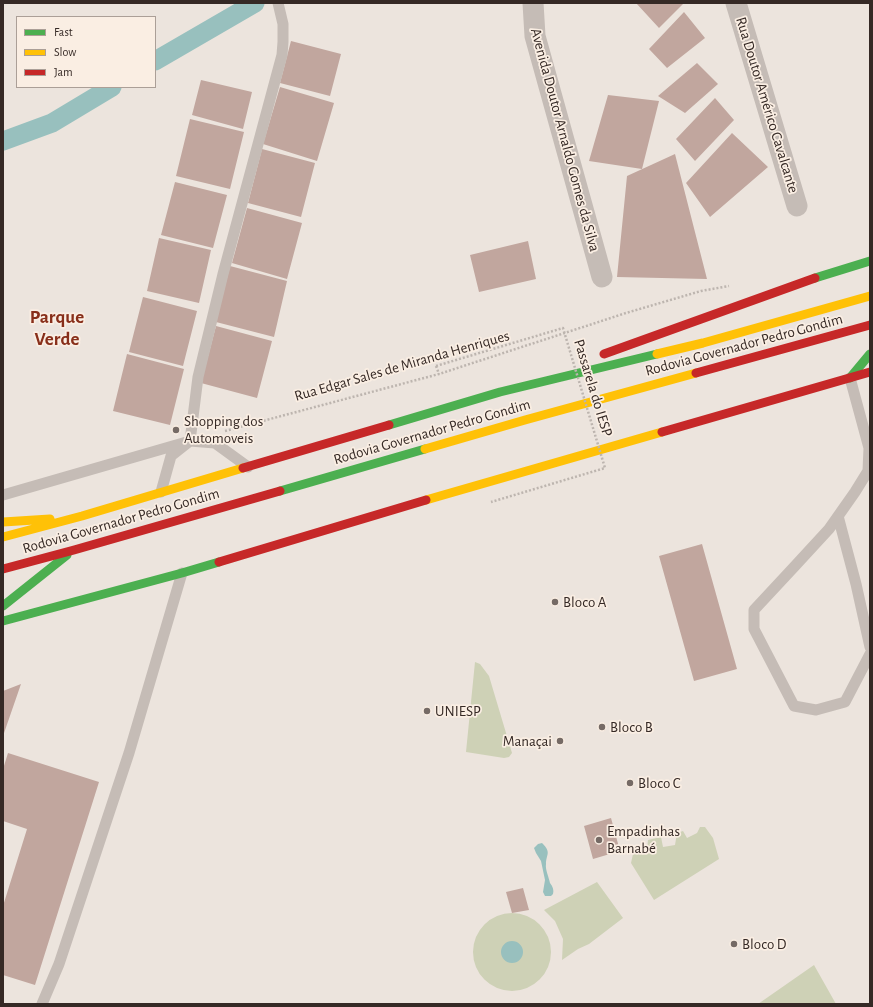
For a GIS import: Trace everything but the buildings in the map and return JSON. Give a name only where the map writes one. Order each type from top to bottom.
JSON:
[{"type":"main road","points":[[596,357],[811,280],[870,261]]},
{"type":"main road","name":"Rodovia Governador Pedro Gondim","points":[[3,538],[500,392],[703,343],[870,296]]},
{"type":"main road","name":"Rodovia Governador Pedro Gondim","points":[[3,569],[74,550],[525,420],[870,325]]},
{"type":"main road","points":[[850,378],[870,354]]},
{"type":"main road","points":[[500,392],[574,365]]},
{"type":"main road","points":[[3,621],[182,573],[470,487],[870,372]]},
{"type":"main road","points":[[3,522],[82,516]]},
{"type":"main road","points":[[3,606],[74,550]]},
{"type":"street","name":"Avenida Doutor Arnaldo Gomes da Silva","points":[[532,3],[535,36],[602,277]]},
{"type":"street","name":"Rua Doutor Américo Cavalcante","points":[[736,3],[797,206]]},
{"type":"lane","points":[[161,492],[171,456],[190,441],[198,377],[223,274],[282,55],[284,42],[283,24],[278,3]]},
{"type":"lane","points":[[850,378],[869,448],[868,472],[829,529],[754,610],[754,629],[794,706],[816,710],[844,702],[870,654]]},
{"type":"lane","points":[[3,494],[190,441],[215,443],[248,467]]},
{"type":"lane","points":[[838,516],[856,584],[870,647]]},
{"type":"lane","points":[[42,1004],[59,964],[129,753],[182,573]]},
{"type":"path","name":"Rua Edgar Sales de Miranda Henriques","points":[[220,432],[439,374],[626,313],[701,291],[730,286]]},
{"type":"path","name":"Passarela do IESP","points":[[439,374],[436,366],[563,328],[605,468],[491,502]]},
{"type":"green space","points":[[475,662],[480,664],[489,676],[512,753],[509,757],[504,758],[466,752]]},
{"type":"green space","points":[[700,827],[705,827],[713,838],[719,859],[654,900],[631,863],[633,854],[647,851],[648,840],[661,837],[663,847],[675,845],[677,833],[683,831],[687,838],[697,833]]},
{"type":"green space","points":[[597,882],[623,918],[589,944],[578,949],[562,960],[563,939],[555,921],[544,910]]},
{"type":"green space","points":[[512,913],[527,916],[539,925],[548,937],[551,952],[548,967],[539,979],[527,988],[512,991],[497,988],[485,979],[476,967],[473,952],[476,937],[485,925],[497,916]]},
{"type":"green space","points":[[814,965],[836,1004],[758,1004]]},
{"type":"water","points":[[542,843],[548,851],[546,866],[550,883],[553,887],[553,894],[551,896],[545,896],[543,892],[545,880],[541,861],[534,848],[538,844]]},
{"type":"water","points":[[512,941],[520,944],[523,952],[520,960],[512,963],[504,960],[501,952],[504,944]]},
{"type":"waterway","points":[[156,60],[255,3]]},
{"type":"waterway","points":[[3,141],[52,123],[110,88]]},
{"type":"traffic: fast","points":[[815,278],[870,261]]},
{"type":"traffic: fast","points":[[389,425],[500,392],[657,354]]},
{"type":"traffic: fast","points":[[850,378],[870,354]]},
{"type":"traffic: fast","points":[[280,491],[425,449]]},
{"type":"traffic: fast","points":[[3,606],[67,555]]},
{"type":"traffic: fast","points":[[3,621],[219,562]]},
{"type":"traffic: slow","points":[[657,354],[703,343],[870,296]]},
{"type":"traffic: slow","points":[[425,449],[696,373]]},
{"type":"traffic: slow","points":[[426,500],[662,432]]},
{"type":"traffic: slow","points":[[3,537],[82,516],[243,468]]},
{"type":"traffic: slow","points":[[3,522],[50,519]]},
{"type":"traffic: jam","points":[[604,354],[815,278]]},
{"type":"traffic: jam","points":[[696,373],[870,325]]},
{"type":"traffic: jam","points":[[662,432],[870,372]]},
{"type":"traffic: jam","points":[[243,468],[389,425]]},
{"type":"traffic: jam","points":[[3,569],[280,491]]},
{"type":"traffic: jam","points":[[219,562],[426,500]]},
{"type":"place","name":"Shopping dos Automoveis","points":[[176,430]]},
{"type":"place","name":"Bloco A","points":[[555,602]]},
{"type":"place","name":"UNIESP","points":[[427,711]]},
{"type":"place","name":"Bloco B","points":[[602,727]]},
{"type":"place","name":"Manaçai","points":[[560,741]]},
{"type":"place","name":"Bloco C","points":[[630,783]]},
{"type":"place","name":"Empadinhas Barnabé","points":[[599,840]]},
{"type":"place","name":"Bloco D","points":[[734,944]]},
{"type":"district","name":"Parque Verde","points":[[57,328]]}]
